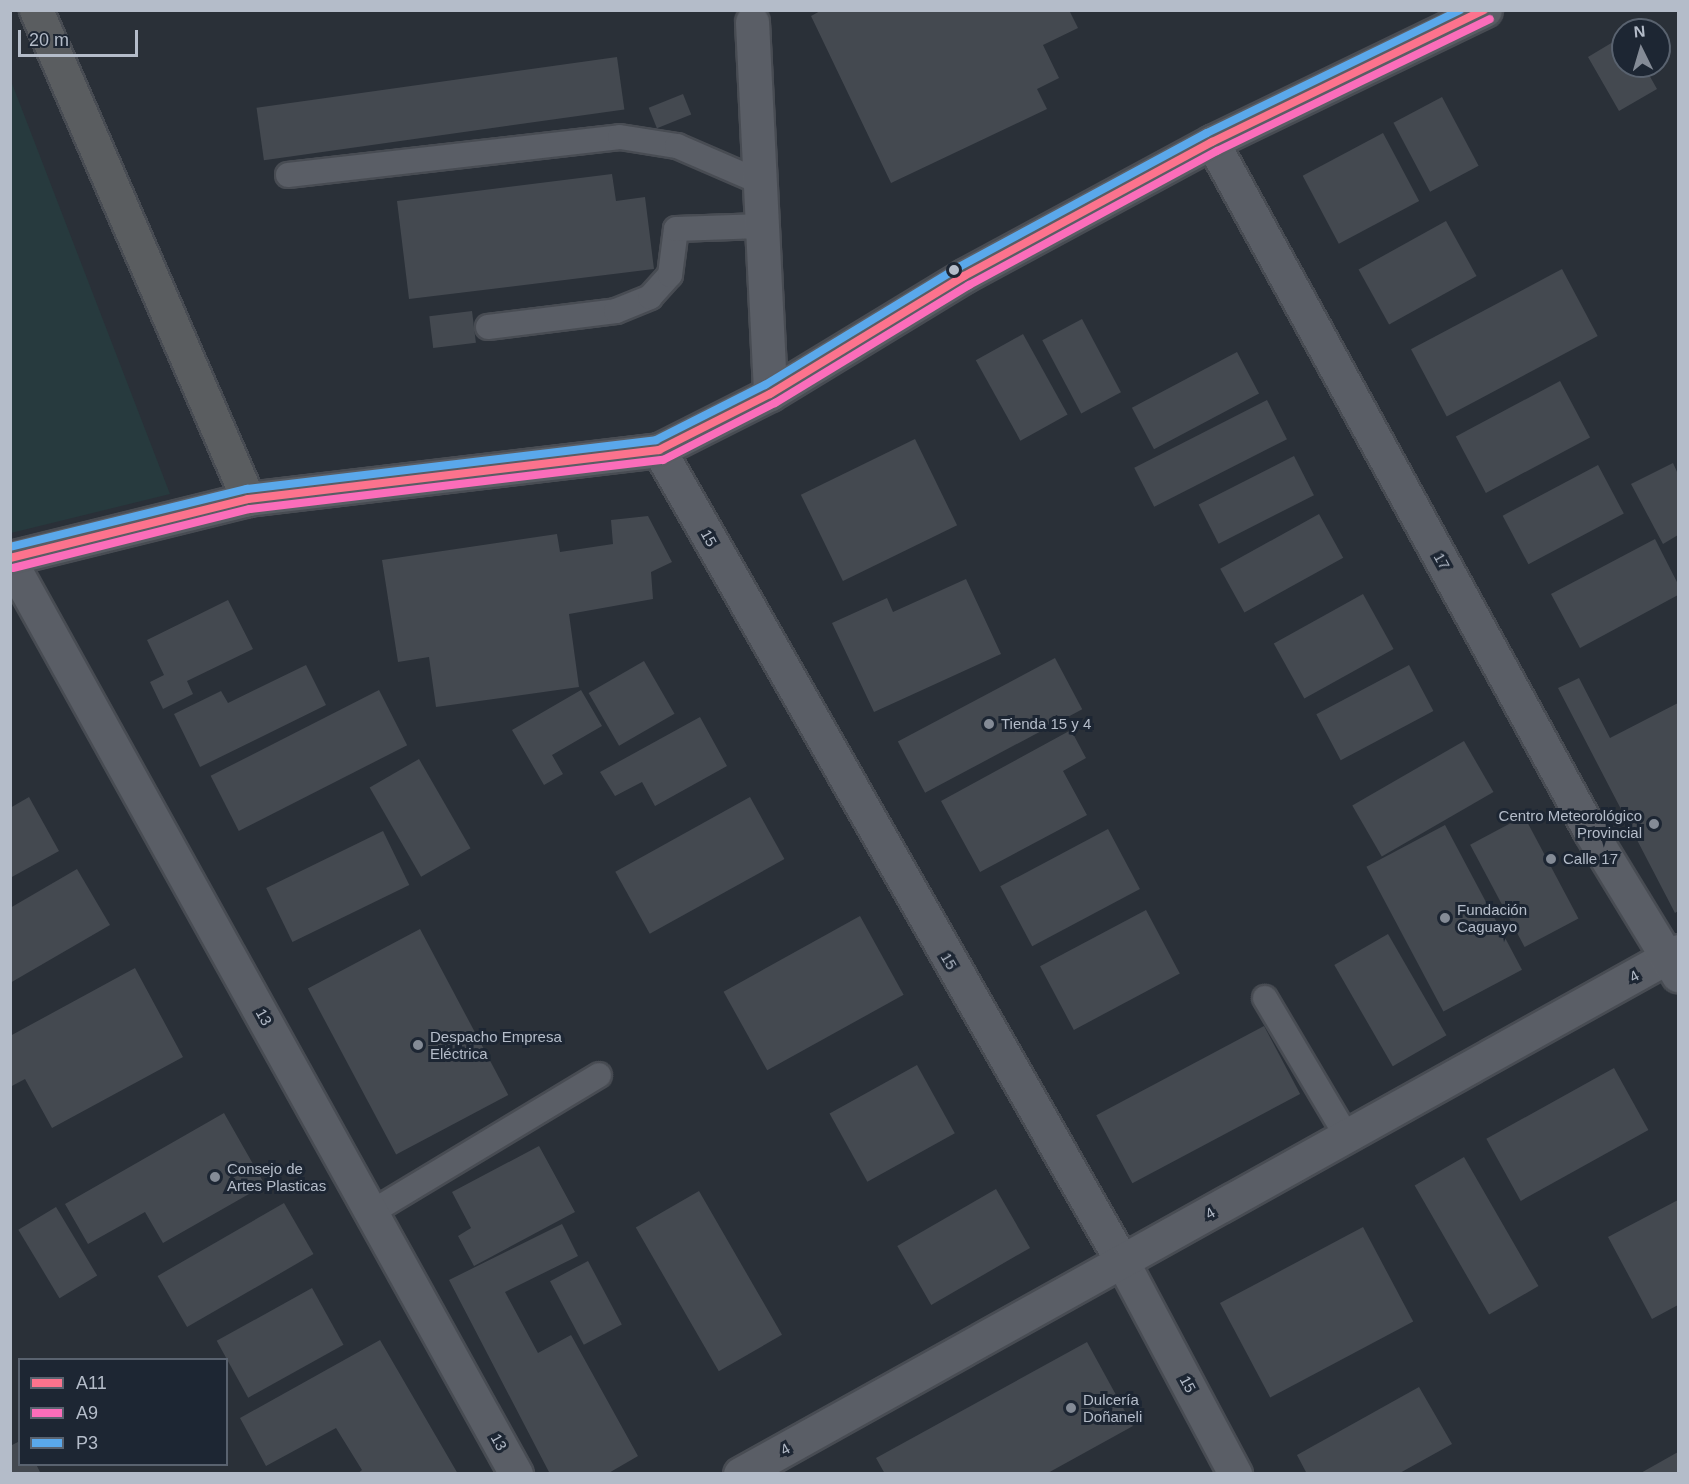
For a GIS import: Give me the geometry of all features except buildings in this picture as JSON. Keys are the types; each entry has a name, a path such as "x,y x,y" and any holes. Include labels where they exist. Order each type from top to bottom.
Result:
{"highway":[{"path":"36,10 248,499"}],"main road":[{"path":"10,560 248,499 659,450 770,394 964,276 1212,142 1485,10"}],"street":[{"path":"751,14 770,394"},
{"name":"17","path":"1212,142 1590,831 1675,961"},
{"name":"15","path":"659,450 1123,1263 1235,1473"},
{"name":"13","path":"10,560 516,1473"},
{"name":"4","path":"740,1473 1123,1263 1346,1135 1675,961"}],"lane":[{"path":"288,175 620,137 677,146 760,182"},
{"path":"488,327 616,311 650,297 670,275 676,229 762,226"},
{"path":"1265,998 1346,1135"},
{"path":"372,1212 598,1075"}],"green space":[{"path":"11,81 170,494 10,533"}],"transit line":[{"name":"P3","path":"10,547 247,489 656,440 765,385 959,267 1207,133 1460,10"},
{"name":"A11","path":"10,558 248,499 659,450 770,394 964,276 1212,142 1484,10"},
{"name":"A9","path":"13,568 250,509 663,460 775,403 969,285 1217,151 1490,19"}],"place":[{"name":"Tienda 15 y 4","path":"989,724"},
{"name":"Centro Meteorológico Provincial","path":"1654,824"},
{"name":"Calle 17","path":"1551,859"},
{"name":"Fundación Caguayo","path":"1445,918"},
{"name":"Despacho Empresa Eléctrica","path":"418,1045"},
{"name":"Consejo de Artes Plasticas","path":"215,1177"},
{"name":"Dulcería Doñaneli","path":"1071,1408"}]}
